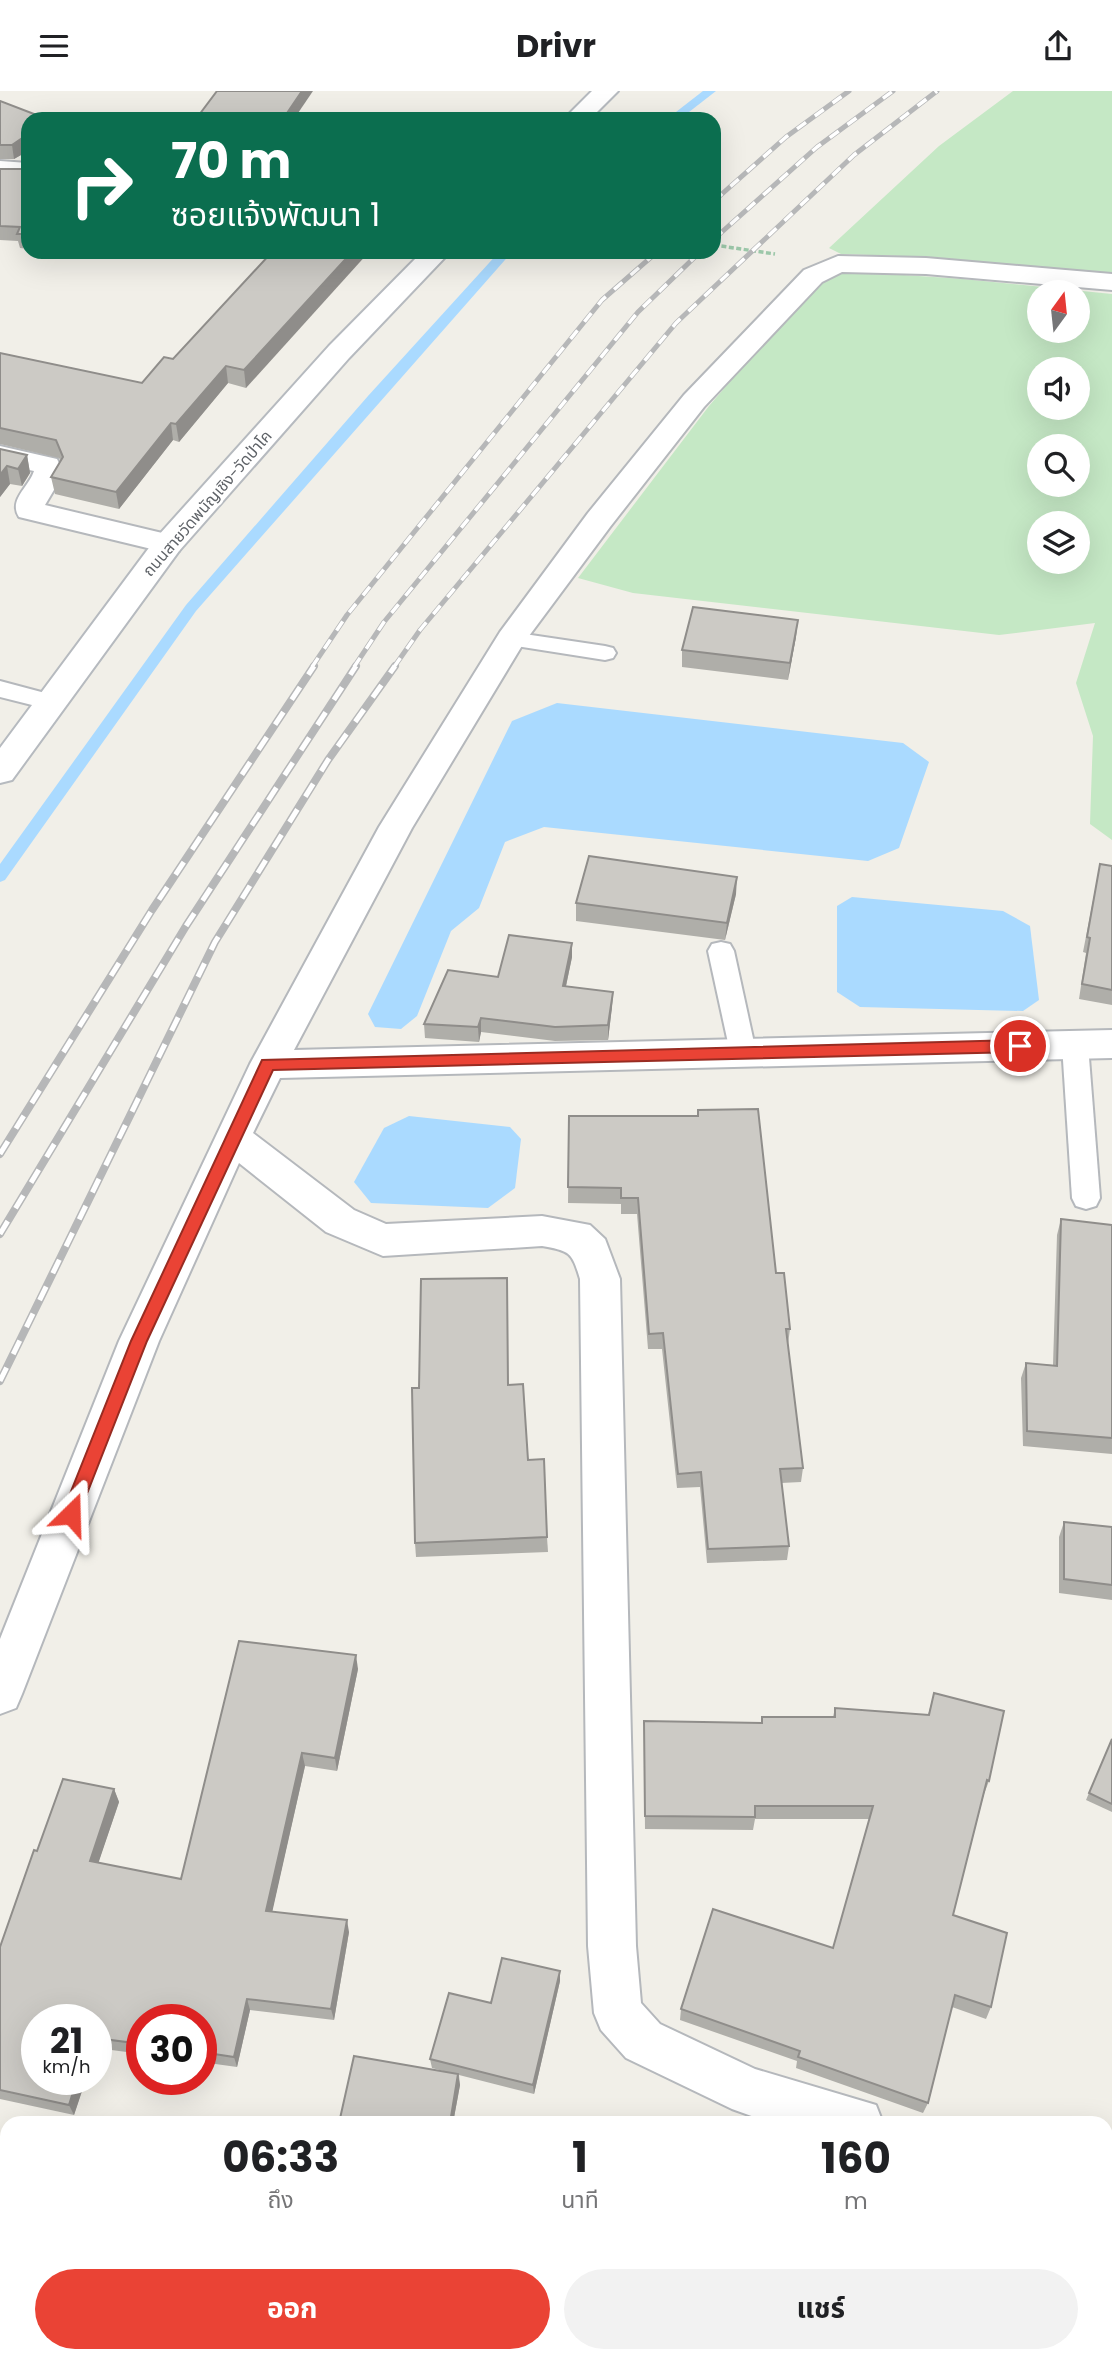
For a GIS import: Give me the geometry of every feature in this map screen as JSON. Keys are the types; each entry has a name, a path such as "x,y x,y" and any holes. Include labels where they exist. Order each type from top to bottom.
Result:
{"street":[{"path":"584,112 606,91"},
{"path":"0,169 21,170"},
{"name":"ถนนสายวัดพนัญเชิง-วัดป่าโค","path":"0,772 168,544 339,352 430,259"},
{"path":"0,1694 139,1341 268,1064 396,827 511,639 694,401 813,276 838,264 926,266 1112,282"},
{"path":"0,454 47,465 49,473 30,503 30,511 168,544"},
{"path":"268,1064 1112,1044"},
{"path":"232,1137 340,1221 383,1240 542,1231 576,1236 591,1250 600,1279 612,1946 618,2013 643,2041 750,2092 834,2116"}],"lane":[{"path":"511,639 605,653"},
{"path":"0,689 52,702"},
{"path":"721,951 743,1052"},
{"path":"1075,1045 1086,1198"}],"green space":[{"path":"1013,91 1112,91 1112,275 932,257 841,254 829,248 939,146"},
{"path":"845,271 1027,285 1027,343 1090,343 1090,292 1112,294 1112,840 1090,824 1093,736 1076,683 1095,623 999,635 633,593 578,578 709,406 817,280"}],"water":[{"path":"557,703 903,743 929,762 899,848 868,861 544,827 505,842 479,908 451,931 417,1016 401,1029 375,1027 368,1014 512,721"},
{"path":"852,897 1003,911 1030,926 1039,1000 1023,1011 860,1007 837,992 837,906"},
{"path":"409,1116 510,1127 521,1139 515,1188 488,1208 371,1203 354,1182 384,1128"}],"building":[{"path":"217,91 302,91 288,112 201,112"},
{"path":"0,101 29,112 21,112 21,139 12,145 0,145"},
{"path":"0,169 21,169 21,234 17,234 20,227 0,226"},
{"path":"266,259 346,259 244,370 226,366 176,424 171,423 116,492 51,477 63,457 56,440 0,428 0,353 142,383 164,357 173,359"},
{"path":"0,449 27,455 18,469 7,466 0,475"},
{"path":"693,607 798,620 790,663 682,650"},
{"path":"589,856 737,877 727,923 576,903"},
{"path":"1100,864 1112,866 1112,990 1082,984"},
{"path":"509,935 572,943 563,986 613,992 608,1025 555,1027 481,1018 478,1027 424,1024 448,970 498,977"},
{"path":"758,1109 776,1273 784,1273 790,1329 786,1329 803,1468 780,1469 789,1546 708,1549 701,1472 678,1474 663,1333 649,1334 638,1198 621,1198 621,1188 568,1187 569,1116 698,1116 698,1110"},
{"path":"1061,1219 1112,1225 1112,1438 1027,1431 1026,1363 1057,1366"},
{"path":"507,1278 508,1385 523,1384 528,1460 544,1459 547,1537 415,1543 412,1388 419,1388 421,1279"},
{"path":"1064,1522 1112,1527 1112,1585 1064,1579"},
{"path":"239,1641 356,1655 335,1758 302,1753 266,1911 347,1920 331,2009 247,1999 234,2057 217,2054 217,2004 126,2004 126,2042 112,2040 112,2004 21,2004 21,2095 0,2090 0,1947 34,1850 37,1851 63,1779 114,1789 90,1861 181,1879"},
{"path":"934,1693 1004,1711 989,1781 987,1780 953,1915 1007,1933 991,2007 955,1995 928,2103 798,2057 800,2051 681,2009 713,1909 833,1948 873,1806 755,1806 755,1817 645,1816 644,1721 762,1723 762,1717 835,1717 835,1708 929,1715"},
{"path":"1112,1739 1112,1804 1089,1793"},
{"path":"502,1958 560,1971 533,2085 430,2059 449,1993 491,2003"},
{"path":"354,2056 458,2074 451,2116 341,2116"},
{"path":"23,2095 72,2095 69,2105"}],"waterway":[{"path":"682,112 710,91"},
{"path":"0,876 191,608 373,399 500,259"}],"railway":[{"path":"721,195 786,137 849,91"},
{"path":"721,233 817,147 893,91"},
{"path":"394,667 420,630 676,323 854,155 937,91"},
{"path":"312,667 347,615 602,300 649,259"},
{"path":"354,667 384,622 638,312 693,259"},
{"path":"0,1154 152,910 314,666"},
{"path":"0,1234 186,926 356,666"},
{"path":"0,1381 215,942 328,760 395,666"}],"route":[{"path":"71,1514 139,1341 268,1064 1020,1046"}]}
